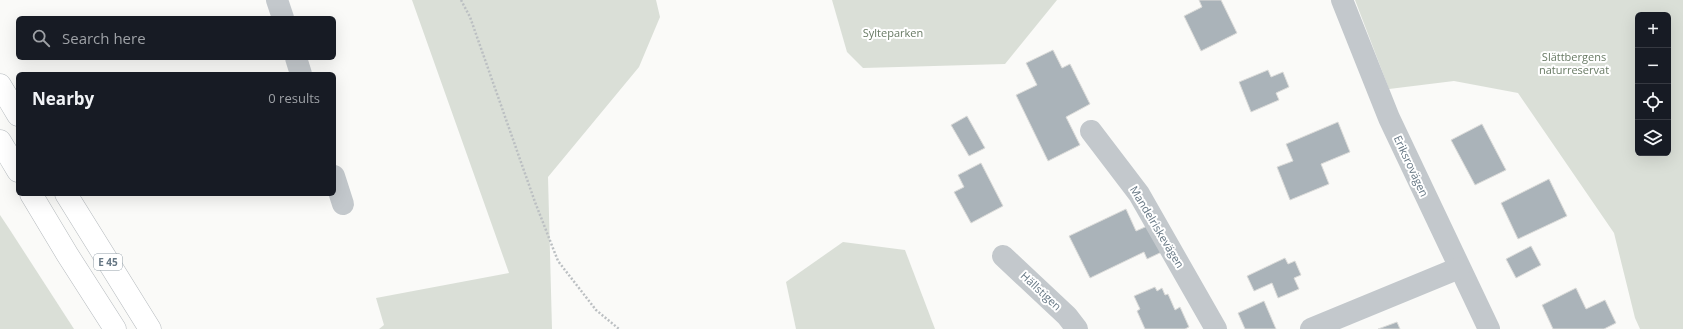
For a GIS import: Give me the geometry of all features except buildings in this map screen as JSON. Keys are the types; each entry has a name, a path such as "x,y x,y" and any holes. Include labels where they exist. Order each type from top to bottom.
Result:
{"highway":[{"path":"0,85 16,112"},
{"path":"0,141 16,168"},
{"name":"E 45","path":"33,196 67,254 116,329"},
{"name":"E 45","path":"67,196 150,329"}],"street":[{"path":"278,0 282,16"},
{"name":"Eriksrovägen","path":"1342,0 1389,118 1489,329"},
{"path":"297,60 300,72"},
{"name":"Mandelriskevägen","path":"1091,131 1139,194 1216,329"},
{"path":"336,182 343,204"},
{"name":"Hällstigen","path":"1003,256 1067,316 1076,329"},
{"path":"1311,329 1459,268"}],"path":[{"path":"461,0 470,17 535,202 558,261 596,310 619,329"}],"green space":[{"path":"412,0 656,0 660,17 639,67 548,177 552,329 379,329 384,325 376,298 509,273"},
{"name":"Sylteparken","path":"832,0 1057,0 1005,64 863,68 847,52"},
{"name":"Slättbergens naturreservat","path":"1355,0 1683,0 1683,329 1640,329 1635,318 1614,233 1518,93 1454,81 1389,89"},
{"path":"0,215 10,230 74,329 0,329"},
{"path":"843,242 905,250 935,329 796,329 786,282"}]}
